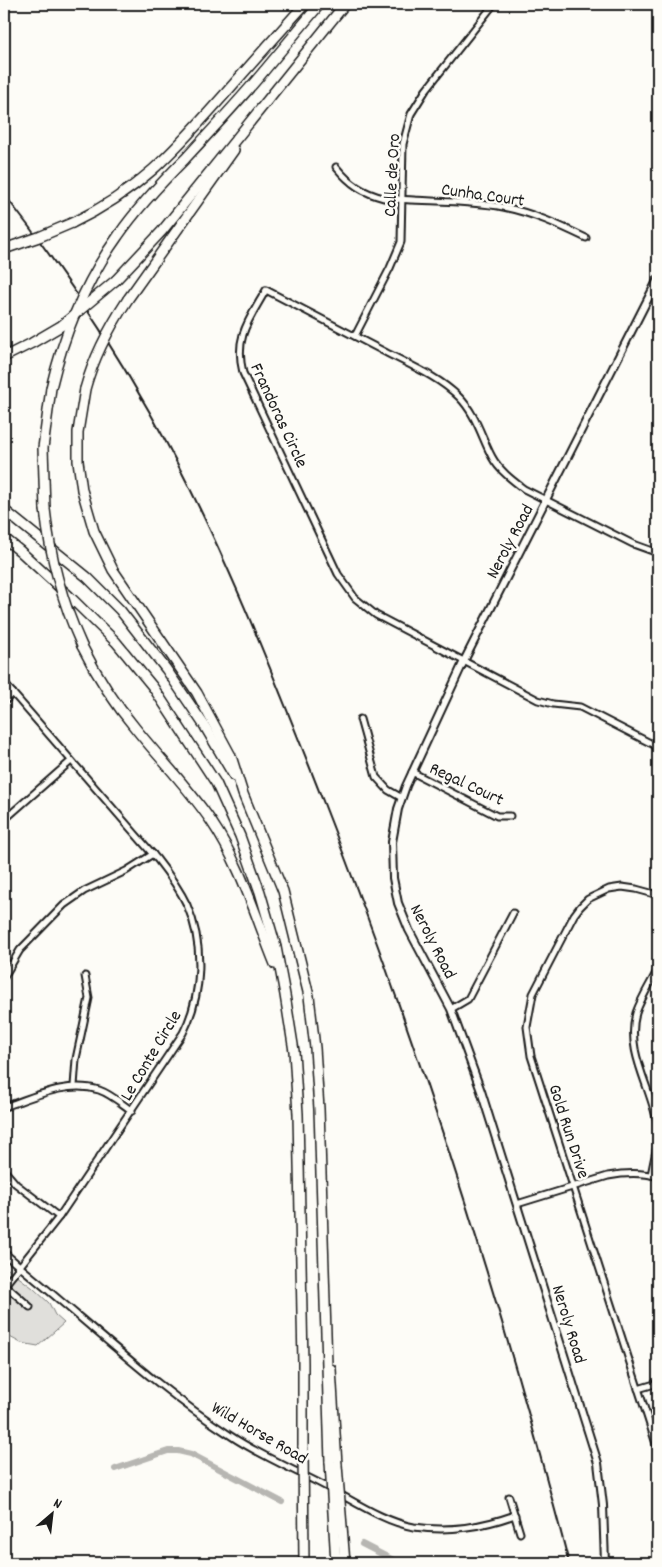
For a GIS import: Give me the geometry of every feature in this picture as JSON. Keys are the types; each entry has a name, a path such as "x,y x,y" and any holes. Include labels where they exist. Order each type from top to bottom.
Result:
{"highway":[{"path":"4,249 72,223 118,198 158,166 183,142 305,4"},
{"path":"283,984 245,884 222,838 192,795 118,706 101,681 82,646 68,613 57,579 50,544 45,509 43,448 51,388 61,352 77,308 98,267 118,236 153,192 235,105 320,4"},
{"path":"4,357 61,326 116,280 162,231 345,4"},
{"path":"274,93 128,299 102,342 92,365 85,390 80,418 78,462 85,505 94,531 113,570 184,673 209,714 231,756 243,794 283,892 309,996 319,1109 326,1327 334,1464 336,1563"},
{"path":"4,510 86,577 120,610 166,669 204,725 243,794"},
{"path":"4,538 69,596 116,642 153,687 216,783 240,836 260,892 276,947 294,1051 298,1114 303,1353 304,1563"},
{"path":"334,1464 345,1563"}],"street":[{"name":"Calle de Oro","path":"355,336 398,250 402,231 404,144 411,114 426,90 494,4"},
{"name":"Cunha Court","path":"336,167 360,191 384,198 470,203 503,208 544,219 586,238"},
{"name":"Neroly Road","path":"605,1563 603,1505 598,1463 481,1091 451,1009 406,924 396,893 392,864 392,842 398,809 412,772 464,661 658,279"},
{"name":"Frandoras Circle","path":"464,661 376,615 355,598 338,574 243,373 240,360 241,341 266,290 449,387 472,412 492,458 508,477 524,489 633,544 658,553"},
{"path":"464,661 538,700 590,711 658,747"},
{"name":"Le Conte Circle","path":"4,683 154,854 174,882 187,905 194,924 199,970 194,1007 184,1033 60,1217 5,1285 30,1307"},
{"path":"4,702 13,693"},
{"path":"360,719 376,777 388,790 402,798"},
{"path":"4,820 71,761"},
{"name":"Regal Court","path":"412,772 496,816 510,816"},
{"path":"4,978 20,950 64,906 84,891 126,871 154,854"},
{"name":"Gold Run Drive","path":"658,895 622,887 609,889 588,899 574,915 533,994 527,1027 529,1049 658,1450"},
{"path":"451,1009 468,999 513,913"},
{"path":"658,969 639,1006 633,1027 635,1052 655,1103 658,1128"},
{"path":"74,1086 76,1058 89,998 85,976"},
{"path":"4,1107 60,1088 74,1086 99,1090 132,1111"},
{"path":"651,1175 658,1141"},
{"path":"4,1170 16,1184 60,1217"},
{"path":"517,1204 623,1173 658,1177"},
{"name":"Wild Horse Road","path":"4,1253 101,1335 233,1438 382,1516 413,1526 448,1529 487,1525 515,1515"},
{"path":"638,1389 658,1383"},
{"path":"509,1496 520,1533"}],"shaded area":[{"path":"4,1266 49,1303 55,1315 64,1323 38,1346 21,1343 4,1334"}],"waterway":[{"path":"115,1469 168,1451 178,1451 191,1454 282,1502"},
{"path":"362,1544 399,1563"}],"railway":[{"path":"4,194 81,300 149,411 221,554 264,652 359,895 426,1083 488,1274 569,1563"}]}
